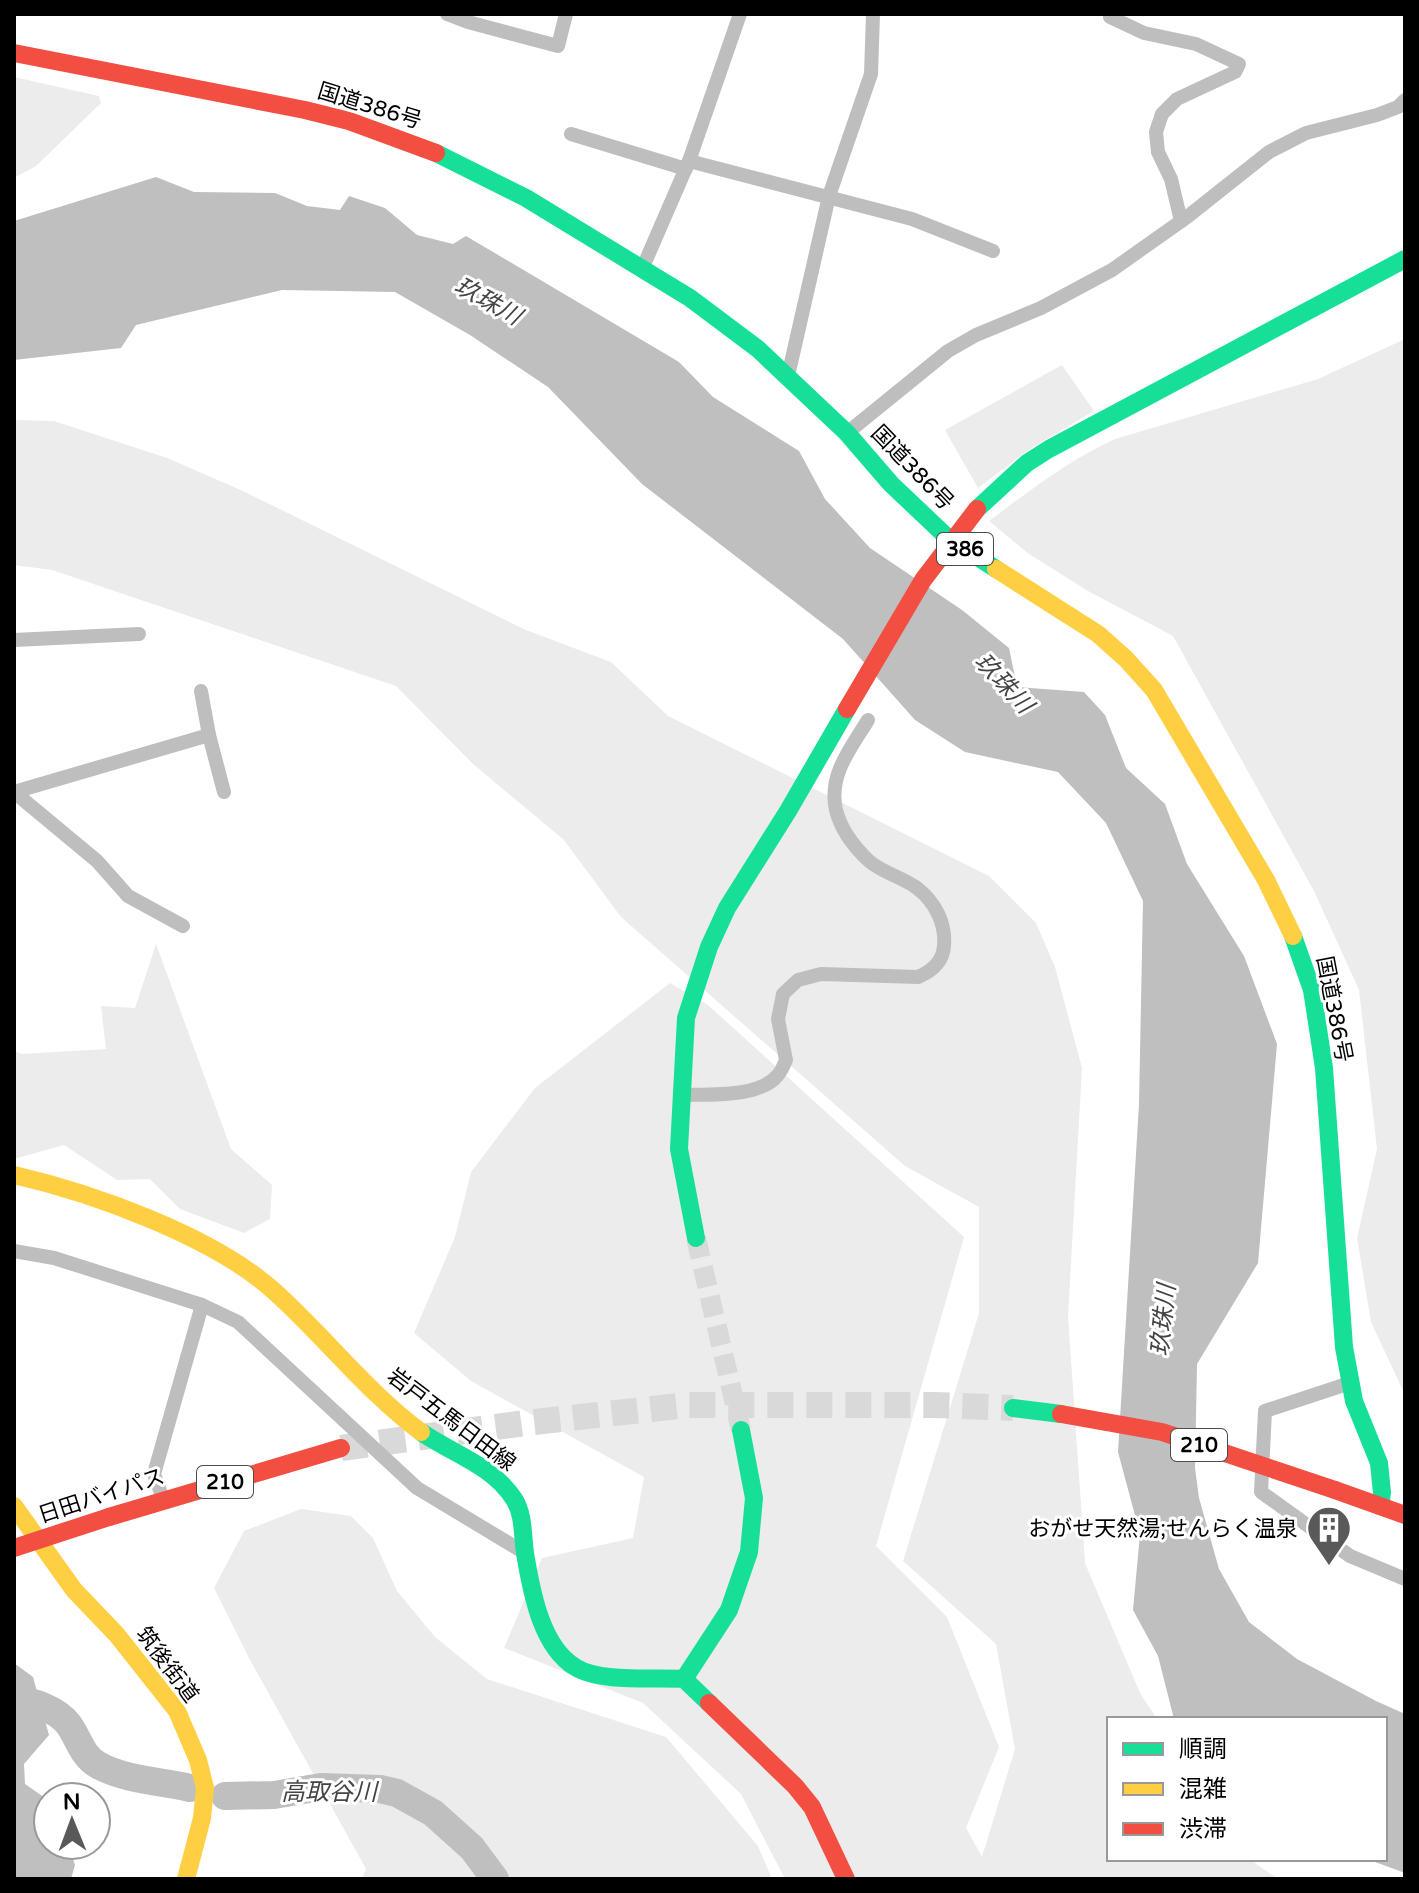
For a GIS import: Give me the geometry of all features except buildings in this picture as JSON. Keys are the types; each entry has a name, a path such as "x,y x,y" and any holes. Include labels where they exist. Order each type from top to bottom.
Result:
{"main road":[{"name":"国道386号","path":"14,53 305,110 392,135 468,167 643,267 741,336 847,433 891,484 948,538 993,569 1070,614 1126,659 1166,707 1266,880 1303,959 1319,1029 1344,1347 1350,1383 1379,1463 1380,1506"},
{"path":"696,1238 679,1149 680,1095 686,1018 709,947 727,908 948,543 1009,478 1049,449 1405,259"},
{"name":"岩戸五馬日田線","path":"14,1175 57,1184 100,1198 214,1250 268,1286 378,1396 420,1430 496,1477 517,1504 525,1553 548,1635 559,1653 577,1669 598,1674 684,1679"},
{"name":"210","path":"1013,1408 1162,1432 1405,1515"},
{"path":"741,1430 754,1498 749,1552 729,1610 684,1679 795,1786 812,1807 846,1879"},
{"name":"日田バイパス","path":"14,1548 163,1499 341,1448"},
{"name":"筑後街道","path":"18,1517 74,1590 117,1635 177,1711 198,1760 205,1788 202,1818 186,1879"}],"street":[{"path":"447,14 558,46 566,14"},
{"path":"643,267 688,165 740,14"},
{"path":"788,376 829,196 871,74 873,14"},
{"path":"1110,17 1144,33 1196,44 1239,64 1235,72 1177,99 1162,114 1156,132 1158,152 1171,179 1181,221"},
{"path":"847,433 948,351 976,335 1041,308 1112,270 1269,152 1306,133 1377,115 1398,107 1405,100"},
{"path":"571,134 912,219 993,251"},
{"path":"14,640 139,634"},
{"path":"201,691 224,792"},
{"path":"680,1095 732,1093 762,1088 777,1077 786,1060 778,1019 783,994 798,980 821,974 918,977 932,971 944,952 945,929 936,909 916,888 867,859 851,843 836,811 834,793 837,772 868,720"},
{"path":"14,792 209,735"},
{"path":"14,792 97,861 128,896 183,926"},
{"path":"14,1251 54,1258 202,1305 238,1322 417,1488 525,1553"},
{"path":"163,1499 154,1474 202,1305"},
{"path":"1350,1383 1265,1411 1261,1492 1350,1556 1405,1579"}],"shaded area":[{"path":"14,77 99,96 101,103 36,166 14,178"},
{"path":"1405,339 1405,1395 1371,1322 1357,1238 1377,1149 1359,990 1314,891 1173,636 1088,591 1029,554 989,521 1065,466 1115,439 1318,379"},
{"path":"1062,365 1094,411 1031,448 978,488 945,430"},
{"path":"14,420 54,421 167,458 243,491 526,630 611,662 668,716 989,876 1036,923 1055,967 1082,1068 1068,1316 1085,1563 1140,1693 1156,1717 1107,1717 1107,1861 1252,1861 1278,1879 785,1879 741,1794 643,1703 504,1648 542,1558 633,1538 644,1477 471,1381 414,1333 455,1237 471,1172 535,1088 670,983 708,1005 964,1237 876,1546 947,1617 999,1747 966,1828 982,1857 1015,1749 996,1644 903,1561 979,1313 979,1207 905,1166 621,917 564,840 473,764 396,686 52,570 14,565"},
{"path":"156,944 231,1149 272,1185 270,1219 244,1233 180,1209 150,1179 117,1180 64,1145 14,1159 14,1051 22,1054 106,1049 101,1006 135,1008"},
{"path":"301,1509 351,1516 373,1538 397,1591 435,1637 487,1679 666,1737 758,1846 772,1879 362,1879 366,1869 249,1658 214,1588 244,1531"}],"water":[{"name":"玖珠川","path":"156,177 194,192 275,193 307,206 340,210 349,196 385,208 417,235 453,244 466,236 679,362 713,397 799,451 825,499 870,548 962,610 1009,648 1017,687 1084,692 1105,715 1126,768 1165,804 1187,864 1244,956 1277,1044 1258,1263 1197,1364 1195,1468 1199,1498 1219,1569 1249,1622 1297,1659 1405,1714 1405,1873 1372,1861 1387,1861 1387,1717 1173,1717 1158,1656 1133,1610 1140,1534 1118,1452 1139,1104 1143,901 1106,823 1058,772 965,752 915,720 843,639 642,484 548,387 470,335 395,292 282,290 136,325 121,348 14,360 14,221"},
{"path":"14,1663 33,1677 49,1735 24,1764 25,1784 32,1789 32,1861 74,1861 75,1865 71,1879 14,1879"}],"waterway":[{"name":"高取谷川","path":"14,1700 52,1710 69,1725 88,1757 98,1765 131,1777 190,1788"},
{"name":"高取谷川","path":"225,1796 274,1795 321,1787 380,1789 397,1793 433,1813 472,1848 495,1879"}],"tunnel":[{"path":"696,1238 741,1430"},
{"path":"341,1448 688,1405 1013,1408"}],"traffic: fast":[{"path":"436,153 526,198 690,298 758,349 847,433 891,484 948,538 996,569"},
{"path":"977,509 1027,463 1049,449 1405,259"},
{"path":"696,1238 679,1149 686,1018 709,947 727,908 847,709"},
{"path":"1293,936 1312,990 1324,1068 1344,1347 1354,1401 1379,1463 1380,1506"},
{"path":"1013,1408 1061,1414"},
{"path":"684,1679 729,1610 749,1552 754,1498 741,1430"},
{"path":"421,1432 495,1477 514,1499 522,1520 526,1559 540,1619 554,1647 564,1658 575,1667 598,1675 684,1679 709,1703"}],"traffic: slow":[{"path":"996,569 1098,634 1154,690 1266,880 1293,936"},
{"path":"14,1175 115,1205 220,1253 275,1292 382,1400 421,1432"},
{"path":"14,1506 74,1590 117,1635 177,1711 198,1760 205,1788 202,1818 186,1879"}],"traffic: jam":[{"path":"14,53 305,110 349,121 436,153"},
{"path":"847,709 923,580 977,509"},
{"path":"1061,1414 1162,1432 1335,1490"},
{"path":"109,1517 341,1448"},
{"path":"1335,1490 1405,1515"},
{"path":"14,1548 109,1517"},
{"path":"709,1703 795,1786 812,1807 846,1879"}],"place":[{"name":"おがせ天然湯;せんらく温泉","path":"1329,1567"}]}
